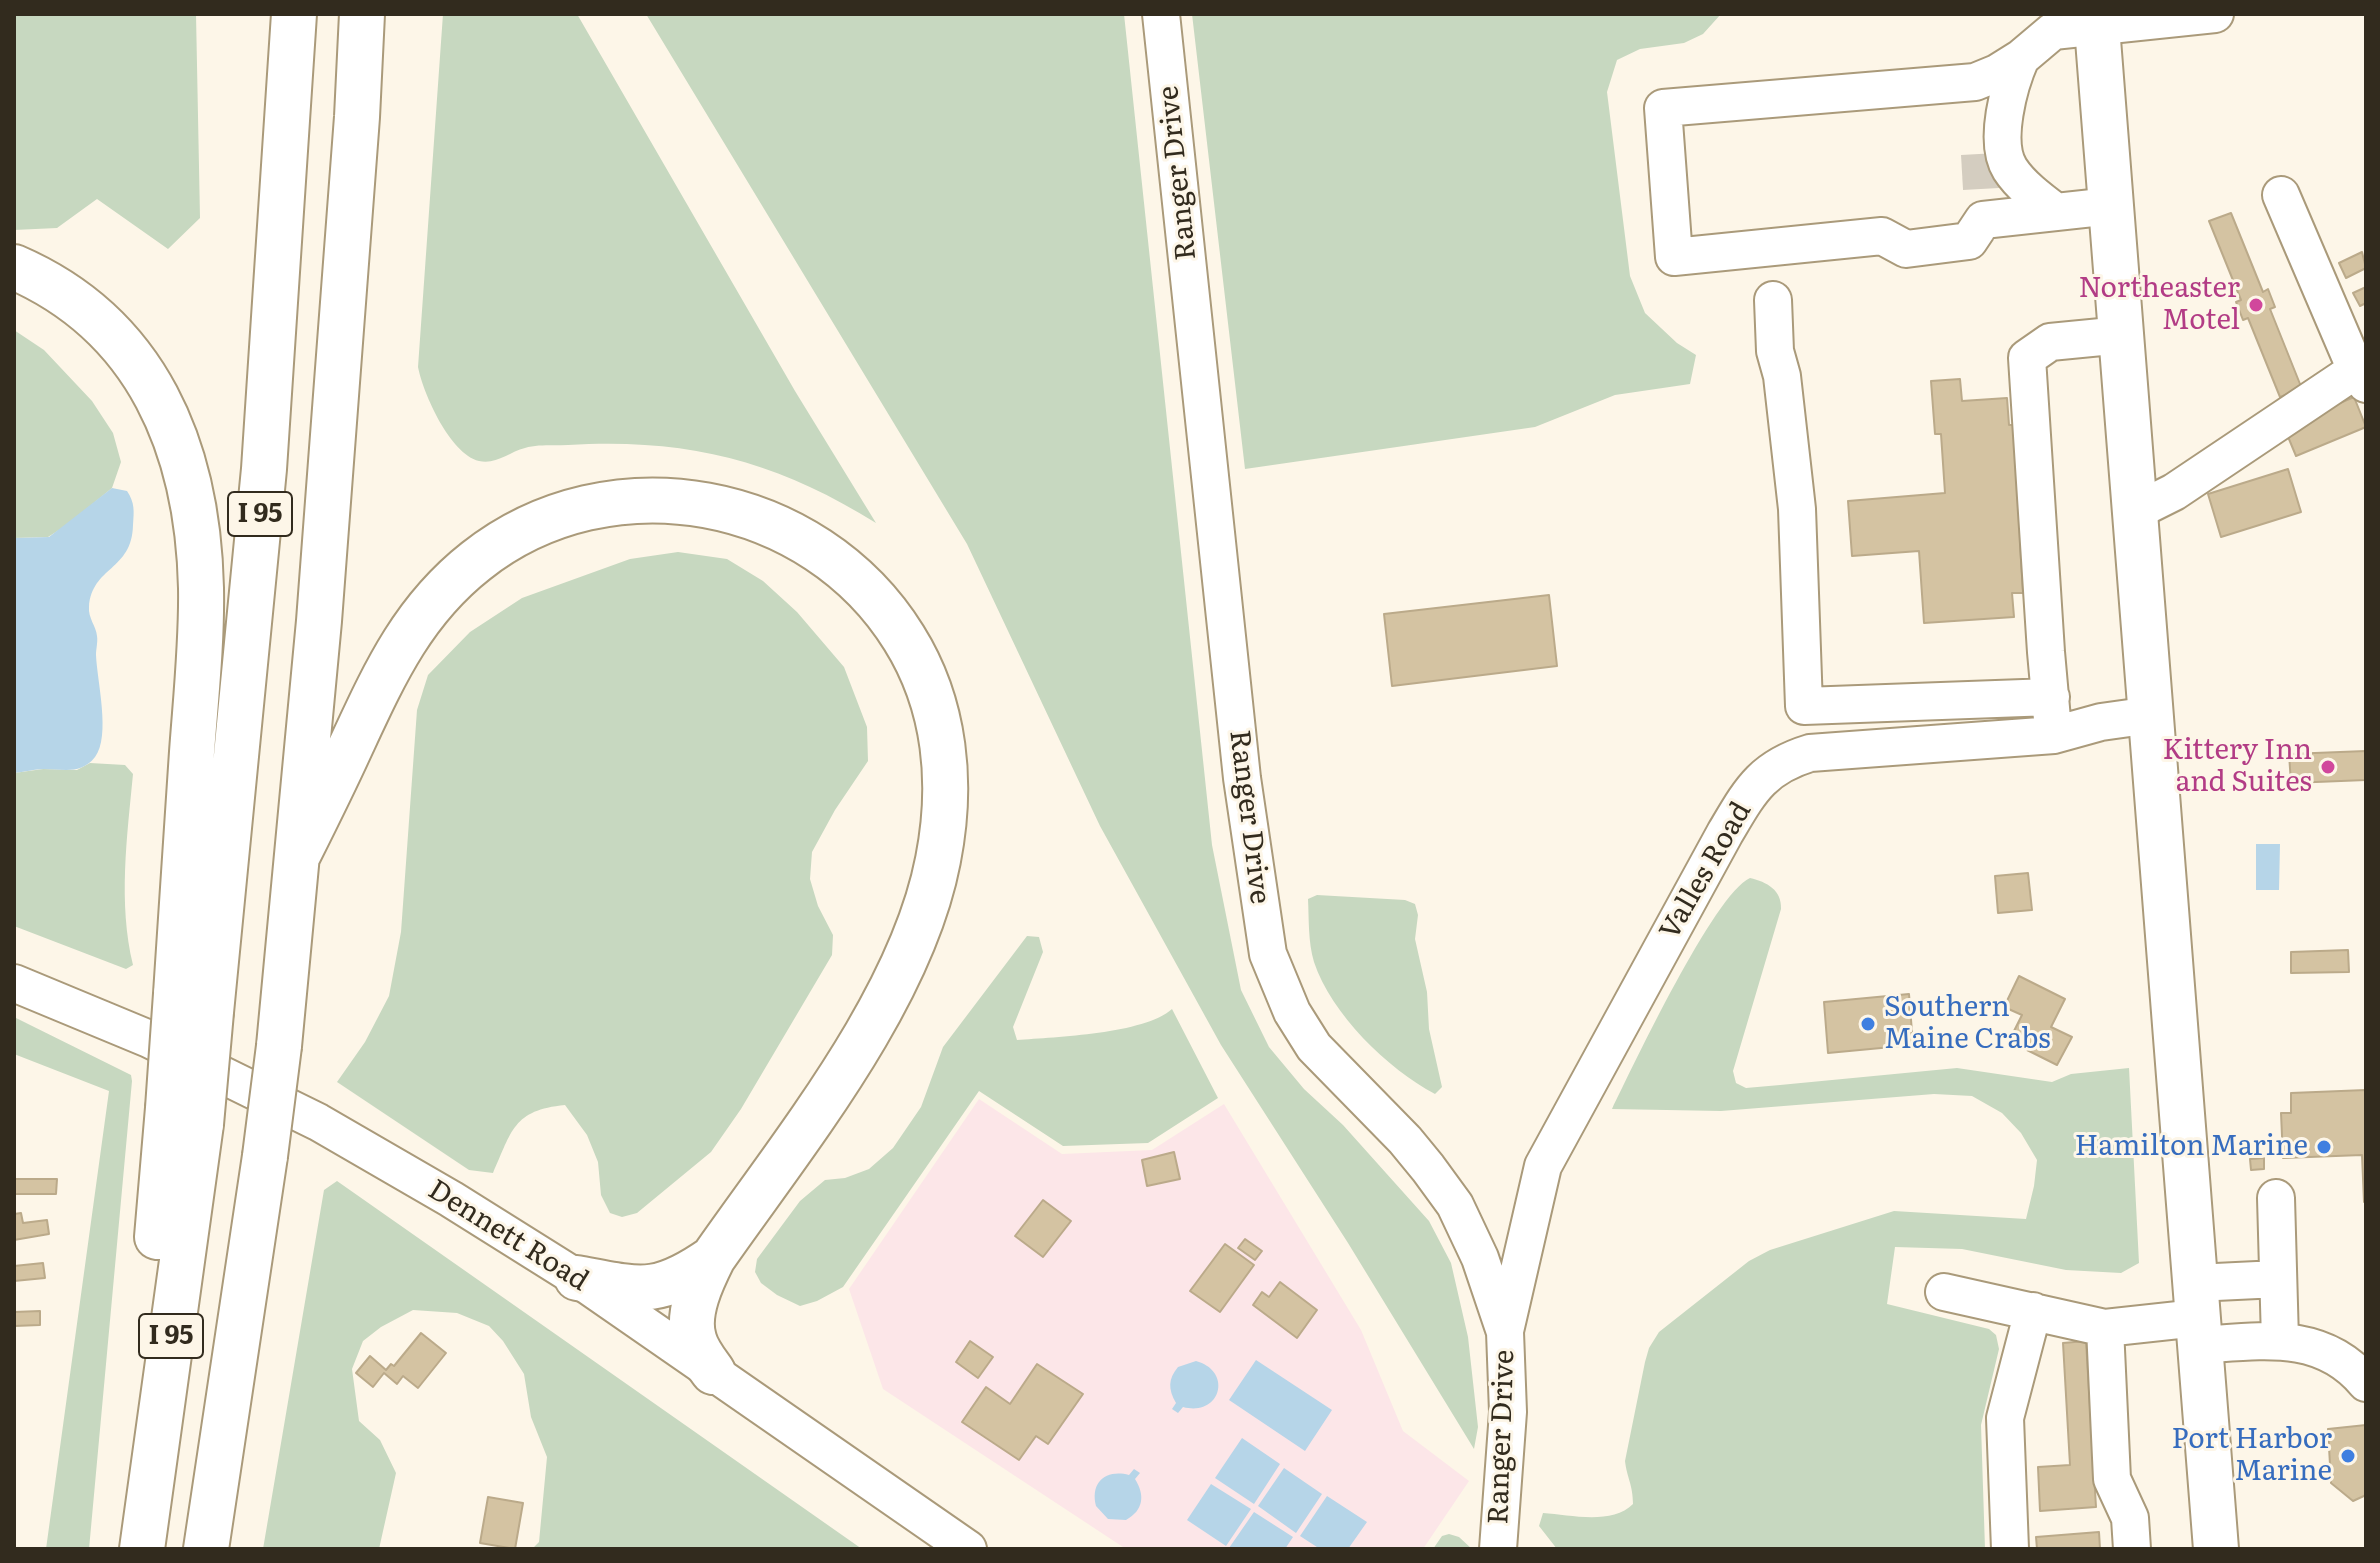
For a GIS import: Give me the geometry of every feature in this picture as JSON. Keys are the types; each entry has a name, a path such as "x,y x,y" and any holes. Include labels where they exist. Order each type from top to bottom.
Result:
{"main road":[{"name":"I 95","path":"144,1537 194,1003 264,469 294,14"},
{"name":"I 95","path":"206,1549 265,1156 299,853 329,495 362,14"},
{"path":"2097,20 2216,1549"},
{"path":"14,267 85,309 141,367 177,441 188,483 200,574 201,611 194,1003"},
{"path":"299,853 390,662 412,626 441,592 477,560 511,537 543,521 578,509 621,501 663,499 711,504 784,528 822,551 854,578 881,607 904,638 923,675 944,749 947,786 938,864 907,960 853,1057 713,1258 702,1280 692,1325 693,1338 713,1372"},
{"path":"577,1278 618,1287 668,1285 713,1258"}],"street":[{"name":"Ranger Drive","path":"1161,14 1242,778 1268,954 1292,1012 1314,1047 1405,1140 1455,1205 1480,1258 1505,1332 1508,1412 1498,1549"},
{"path":"2111,206 2056,212 1982,205 1969,241 1906,249 1882,236 1674,257 1663,108 1975,82 2015,62 2053,31 2097,20 2215,14"},
{"path":"1979,154 1980,128 1986,106 2015,62"},
{"path":"2015,62 2006,99 2005,157 2010,169 2022,182 2056,212"},
{"path":"2136,511 2174,492 2361,377 2281,195"},
{"path":"1773,300 1775,351 1782,376 1797,509 1804,706 2051,697"},
{"path":"2054,735 2027,358 2050,342 2122,335"},
{"name":"Valles Road","path":"1505,1332 1543,1166 1725,833 1746,798 1767,772 1790,759 1810,753 2054,735 2101,722 2151,715"},
{"name":"Dennett Road","path":"14,983 149,1039 318,1122 451,1199 577,1278 968,1549"},
{"path":"2276,1198 2280,1340"},
{"path":"1944,1292 2105,1328 2197,1315 2278,1279"},
{"path":"2010,1549 2005,1418 2033,1311"},
{"path":"2197,1315 2335,1354 2366,1383"},
{"path":"2105,1328 2112,1479 2130,1518 2132,1549"}],"shaded area":[{"path":"979,1099 1062,1154 1152,1150 1224,1104 1361,1330 1403,1431 1469,1481 1423,1549 1126,1549 883,1389 849,1289"}],"green space":[{"path":"14,14 196,14 200,218 168,249 97,199 57,228 14,230"},
{"path":"443,14 577,14 795,391 876,523 802,483 728,458 691,450 652,445 541,446 525,448 485,462 468,456 458,447 432,406 418,367"},
{"path":"646,14 1124,14 1212,845 1241,990 1269,1047 1304,1089 1343,1125 1429,1221 1451,1263 1468,1337 1478,1427 1474,1449 1348,1243 1221,1045 1100,826 967,544"},
{"path":"1192,14 1721,14 1703,34 1684,43 1640,49 1617,60 1607,92 1630,276 1645,313 1677,343 1696,355 1690,384 1615,395 1535,427 1245,469"},
{"path":"14,330 44,350 92,401 113,433 121,462 112,488 48,537 14,538"},
{"path":"678,552 727,559 763,581 797,612 844,667 867,727 868,761 835,810 812,852 810,879 818,906 833,935 832,955 741,1109 711,1152 637,1213 622,1217 610,1213 601,1195 598,1162 587,1135 565,1105 534,1112 524,1118 510,1134 493,1173 469,1170 337,1082 365,1042 389,996 401,932 417,710 428,675 470,632 522,598 630,559"},
{"path":"90,763 125,765 133,774 125,894 133,965 126,969 14,926 14,773 43,769 77,770"},
{"path":"1750,878 1776,892 1781,909 1733,1071 1736,1083 1746,1088 1957,1068 2052,1082 2071,1074 2129,1068 2139,1263 2121,1273 2066,1270 1962,1249 1895,1247 1887,1304 1989,1329 1996,1335 1999,1349 1981,1425 1985,1549 1557,1549 1539,1526 1543,1513 1603,1517 1614,1515 1633,1504 1625,1461 1649,1348 1659,1332 1749,1261 1770,1250 1894,1211 2026,1219 2037,1160 2021,1133 2002,1113 1972,1096 1934,1094 1721,1111 1612,1109 1696,947 1716,915"},
{"path":"1317,895 1405,900 1415,904 1418,915 1415,939 1442,1087 1435,1094 1381,1055 1333,1001 1322,982 1311,947 1308,899"},
{"path":"1027,936 1039,937 1043,952 1013,1027 1017,1040 1121,1029 1159,1017 1172,1009 1218,1098 1148,1143 1063,1146 979,1091 843,1287 800,1306 777,1295 761,1283 755,1272 757,1259 800,1201 825,1180 845,1178 869,1169 893,1148 921,1107 943,1047"},
{"path":"14,1017 131,1075 132,1081 89,1549 46,1549 109,1091 14,1054"},
{"path":"337,1181 862,1549 532,1549 539,1542 547,1457 531,1417 524,1374 503,1341 489,1326 457,1313 413,1310 381,1327 363,1341 352,1369 359,1421 380,1440 396,1473 379,1549 263,1549 324,1190"},
{"path":"1449,1534 1459,1537 1472,1549 1433,1549 1442,1536"}],"water":[{"path":"112,488 127,491 134,515 131,540 126,551 97,583 89,607 97,638 103,722 100,748 90,763 78,769 14,773 14,538 49,537"},
{"path":"2256,844 2280,844 2279,890 2256,890"},
{"path":"1256,1360 1332,1410 1305,1451 1229,1400"},
{"path":"1196,1361 1208,1366 1215,1374 1218,1392 1206,1405 1183,1407 1178,1413 1172,1409 1176,1403 1170,1389 1172,1376 1178,1367"},
{"path":"1242,1438 1280,1464 1254,1504 1215,1478"},
{"path":"1284,1468 1322,1494 1296,1533 1258,1506"},
{"path":"1134,1469 1140,1473 1135,1479 1141,1496 1139,1507 1126,1520 1108,1519 1096,1506 1095,1490 1098,1484 1107,1476 1129,1475"},
{"path":"1211,1484 1251,1509 1226,1546 1187,1520"},
{"path":"1327,1496 1367,1522 1348,1549 1320,1549 1300,1536"},
{"path":"1254,1512 1293,1537 1285,1549 1229,1548"}],"building":[{"name":"Northeaster Motel","path":"2231,213 2263,292 2268,289 2275,307 2270,309 2302,389 2280,397 2248,318 2243,320 2236,302 2241,300 2209,221"},
{"path":"2362,252 2366,268 2346,278 2339,263"},
{"path":"2366,287 2366,303 2360,306 2353,293"},
{"path":"1960,379 1962,401 2007,398 2009,425 2018,425 2026,542 2020,543 2023,593 2012,593 2014,617 1924,623 1919,551 1852,556 1848,501 1945,493 1941,434 1935,434 1931,381"},
{"path":"2354,397 2366,427 2296,456 2284,427"},
{"path":"2288,469 2301,512 2221,537 2208,494"},
{"path":"1549,595 1557,666 1392,686 1384,614"},
{"name":"Kittery Inn and Suites","path":"2366,751 2366,780 2291,783 2289,754"},
{"path":"2028,873 2032,910 1998,913 1995,876"},
{"path":"2348,950 2349,972 2291,973 2291,952"},
{"path":"2019,976 2065,999 2051,1027 2072,1037 2057,1065 2009,1041 2022,1015 2004,1007"},
{"name":"Southern Maine Crabs","path":"1909,994 1913,1045 1828,1053 1824,1002"},
{"path":"2366,1090 2364,1202 2362,1155 2283,1158 2281,1113 2291,1113 2291,1093"},
{"path":"1174,1152 1180,1179 1147,1186 1142,1160"},
{"path":"2264,1158 2264,1169 2251,1170 2250,1159"},
{"path":"14,1179 57,1179 56,1194 14,1194"},
{"path":"1043,1200 1071,1221 1043,1257 1015,1236"},
{"path":"21,1213 23,1223 47,1220 49,1234 14,1240 14,1214"},
{"path":"1245,1239 1262,1251 1255,1260 1238,1248"},
{"path":"1225,1244 1254,1265 1220,1312 1190,1291"},
{"path":"43,1263 45,1278 14,1281 14,1266"},
{"path":"1280,1282 1317,1310 1297,1338 1253,1305 1262,1292 1269,1297"},
{"path":"40,1311 40,1325 14,1326 14,1312"},
{"path":"421,1333 446,1353 418,1388 403,1376 397,1384 384,1373 373,1387 356,1373 370,1356 386,1370 391,1364 394,1366"},
{"path":"970,1341 993,1357 978,1378 956,1362"},
{"path":"2086,1341 2096,1507 2040,1511 2038,1467 2070,1465 2063,1343"},
{"path":"1037,1364 1083,1394 1048,1444 1036,1436 1019,1460 962,1422 986,1387 1010,1404"},
{"name":"Port Harbor Marine","path":"2366,1425 2366,1495 2353,1501 2331,1483 2328,1429"},
{"path":"488,1497 523,1503 515,1549 480,1543"},
{"path":"2099,1532 2100,1549 2037,1549 2036,1537"}],"tunnel":[{"path":"1979,154 1981,189"}],"place":[{"name":"Northeaster Motel","path":"2256,305"},
{"name":"Kittery Inn and Suites","path":"2328,767"},
{"name":"Southern Maine Crabs","path":"1868,1024"},
{"name":"Hamilton Marine","path":"2324,1147"},
{"name":"Port Harbor Marine","path":"2348,1456"}]}
